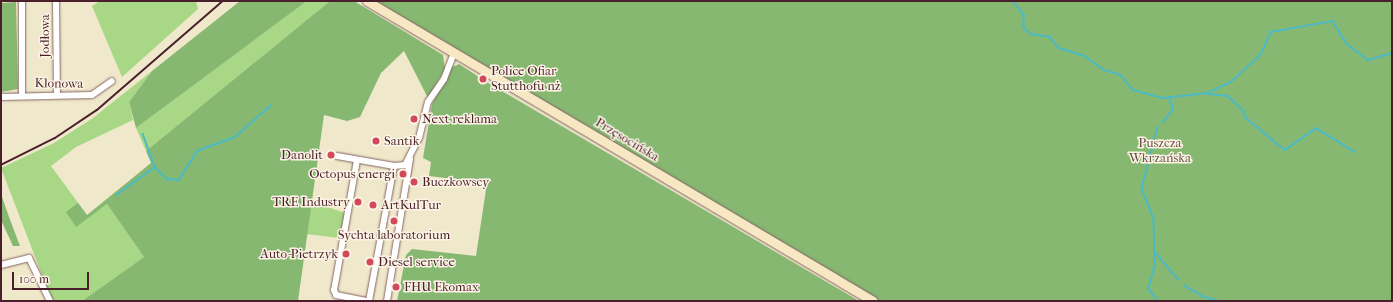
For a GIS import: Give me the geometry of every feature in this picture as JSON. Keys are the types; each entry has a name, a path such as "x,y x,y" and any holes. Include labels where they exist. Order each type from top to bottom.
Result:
{"street":[{"path":"22,1 22,94"},
{"name":"Jodłowa","path":"56,1 57,94"},
{"name":"Przęsocińska","path":"367,1 873,301"},
{"path":"387,301 410,159 428,102 444,79 454,52"},
{"name":"Klonowa","path":"1,97 22,94 92,95 112,81"},
{"path":"336,156 394,166 405,165 410,159"},
{"path":"358,160 334,290 336,295 368,301 394,166"},
{"path":"1,265 29,258 50,301"}],"green space":[{"path":"100,1 196,1 198,9 122,77 92,6"},
{"path":"240,1 307,1 136,128 129,102 152,71"},
{"path":"307,1 330,1 146,151 136,128"},
{"path":"330,1 354,1 443,55 445,69 428,98 404,51 381,73 360,117 347,121 324,115 298,301 82,301 144,257 107,204 76,227 66,212 78,203 87,215 151,163 146,151"},
{"name":"Puszcza Wkrzańska","path":"376,1 1392,1 1392,301 878,301"},
{"path":"16,2 18,89 1,92 1,3"},
{"path":"459,64 485,81 859,301 397,301 406,255 412,249 476,256 487,183 429,176 431,162 423,158 432,104 450,68"},
{"path":"152,71 129,102 133,120 76,147 51,166 87,215 76,226 107,204 144,257 82,301 52,301 1,168 54,143 93,118"},
{"path":"1,194 20,246 13,246 1,220"},
{"path":"310,201 345,213 340,238 306,234"}],"waterway":[{"path":"1013,1 1024,15 1024,28 1031,34 1050,37 1059,48 1085,56 1104,70 1121,75 1133,90 1163,98 1208,93 1231,82 1261,54 1271,32 1333,21 1346,43 1368,60 1392,53"},
{"path":"1209,94 1228,96 1243,110 1246,118 1285,150 1316,128 1355,152"},
{"path":"1162,123 1173,110 1169,98"},
{"path":"116,195 155,167 167,179 179,180 197,151 235,137 270,106"},
{"path":"1158,127 1142,189 1154,219 1155,266 1149,289 1158,301"},
{"path":"143,134 155,167"},
{"path":"1156,253 1179,280"},
{"path":"1184,285 1202,296 1219,301"}],"railway":[{"path":"1,165 55,138 97,110 223,1"}],"place":[{"name":"Police Ofiar Stutthofu nż","path":"483,79"},
{"name":"Next reklama","path":"414,119"},
{"name":"Santik","path":"376,141"},
{"name":"Danolit","path":"331,155"},
{"name":"Octopus energi","path":"403,174"},
{"name":"Buczkowscy","path":"414,182"},
{"name":"TRE Industry","path":"358,202"},
{"name":"ArtKulTur","path":"373,205"},
{"name":"Sychta laboratorium","path":"394,221"},
{"name":"Auto-Pietrzyk","path":"346,254"},
{"name":"Diesel service","path":"370,262"},
{"name":"FHU Ekomax","path":"396,287"}]}
